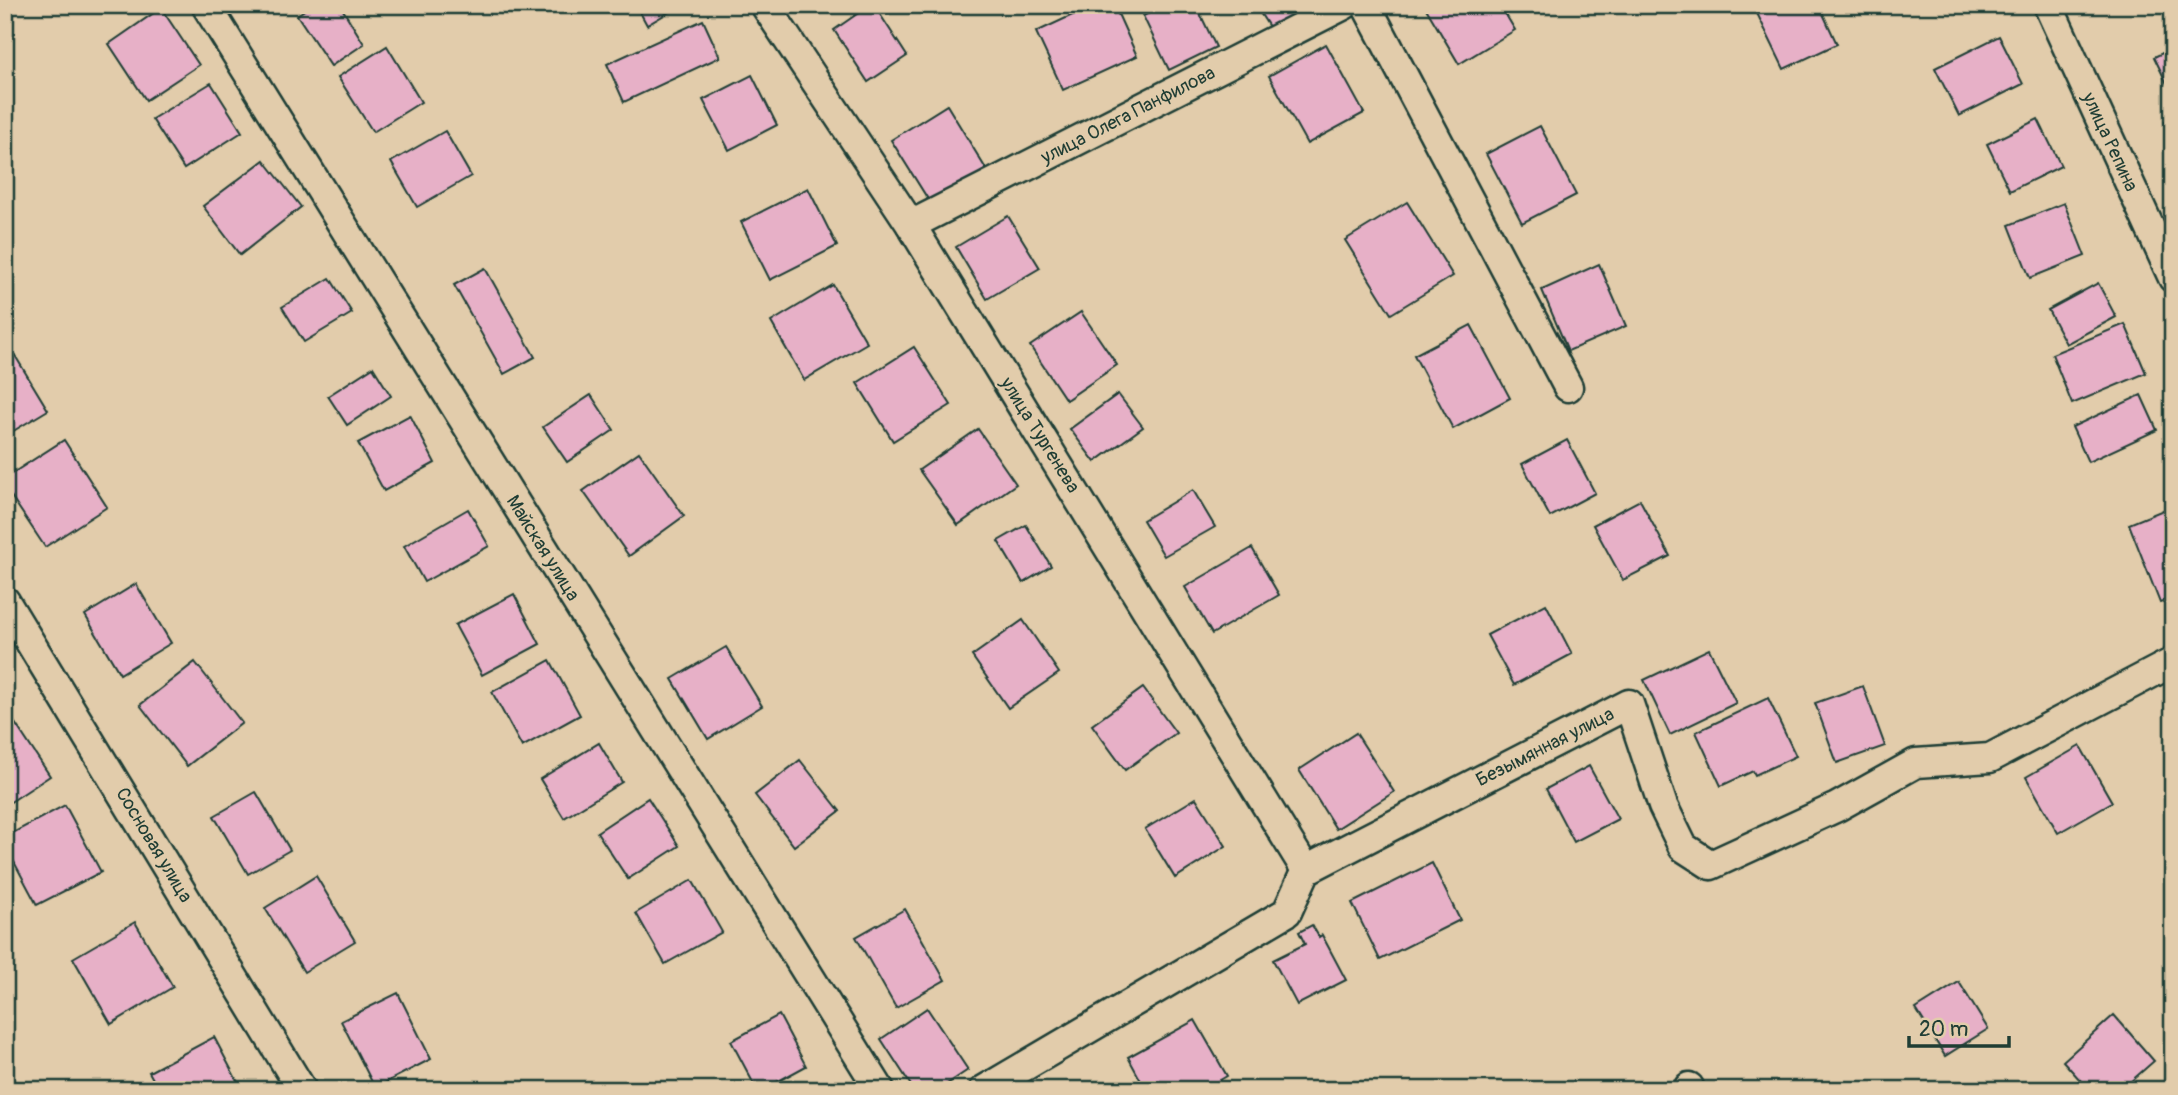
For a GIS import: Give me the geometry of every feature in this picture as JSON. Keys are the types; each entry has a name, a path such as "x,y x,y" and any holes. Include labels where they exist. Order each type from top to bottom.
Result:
{"street":[{"name":"Майская улица","path":"206,5 880,1090"},
{"name":"улица Тургенева","path":"765,5 911,225 1306,870"},
{"name":"улица Олега Панфилова","path":"911,225 1344,5"},
{"path":"1366,5 1568,387"},
{"name":"улица Репина","path":"2048,5 2173,278"},
{"name":"Сосновая улица","path":"5,601 302,1090"},
{"name":"Безымянная улица","path":"1306,870 1629,704 1663,806 1683,846 1711,865 1837,807 1916,763 1990,758 2173,662"},
{"path":"984,1090 1287,912 1306,870"}],"building":[{"path":"312,5 340,5 364,44 331,66 297,15"},
{"path":"636,5 681,5 647,25"},
{"path":"870,5 874,5 907,56 868,82 834,30"},
{"path":"1094,5 1114,5 1137,56 1063,90 1036,32"},
{"path":"1166,5 1196,5 1216,47 1169,70 1143,16"},
{"path":"1255,5 1315,5 1273,33"},
{"path":"1424,5 1500,5 1515,30 1459,64"},
{"path":"1753,5 1819,5 1837,44 1784,69"},
{"path":"161,8 199,65 146,100 109,44"},
{"path":"703,20 720,57 624,102 607,64"},
{"path":"1999,36 2023,84 1959,116 1935,68"},
{"path":"1326,44 1364,113 1307,144 1269,76"},
{"path":"387,46 421,102 373,132 338,77"},
{"path":"2173,48 2173,96 2154,57"},
{"path":"752,75 777,125 729,150 703,100"},
{"path":"211,83 242,132 184,169 152,119"},
{"path":"947,105 986,169 931,204 891,140"},
{"path":"2173,117 2173,137 2165,122"},
{"path":"2038,119 2061,166 2010,191 1987,144"},
{"path":"1540,126 1576,195 1522,223 1486,154"},
{"path":"445,131 471,176 417,207 391,162"},
{"path":"264,160 301,207 240,255 203,206"},
{"path":"808,188 837,246 770,280 741,222"},
{"path":"1407,202 1453,276 1391,314 1345,240"},
{"path":"2064,203 2085,256 2030,278 2009,225"},
{"path":"1008,216 1040,268 987,299 956,247"},
{"path":"1599,264 1626,326 1568,351 1542,290"},
{"path":"485,268 535,357 504,374 454,285"},
{"path":"330,278 352,313 304,342 282,307"},
{"path":"2098,283 2116,317 2066,344 2048,310"},
{"path":"833,285 867,343 804,380 771,322"},
{"path":"1081,312 1117,365 1066,400 1030,346"},
{"path":"2125,324 2146,373 2072,404 2052,354"},
{"path":"1471,325 1510,398 1453,429 1414,355"},
{"path":"8,344 48,410 5,436 5,345"},
{"path":"914,347 951,405 893,441 857,383"},
{"path":"373,367 391,396 347,425 328,396"},
{"path":"1118,394 1143,427 1095,462 1070,429"},
{"path":"591,395 614,430 567,462 543,427"},
{"path":"2141,395 2157,430 2088,462 2072,427"},
{"path":"410,415 435,463 384,491 358,443"},
{"path":"978,429 1016,484 958,525 919,470"},
{"path":"64,440 107,507 45,547 5,487 5,478"},
{"path":"1567,440 1595,493 1550,517 1522,464"},
{"path":"639,452 684,516 629,556 583,491"},
{"path":"1193,490 1215,527 1164,556 1143,520"},
{"path":"1640,500 1670,556 1623,580 1593,525"},
{"path":"2173,506 2173,598 2160,603 2129,524"},
{"path":"468,509 489,546 424,582 404,546"},
{"path":"1026,525 1051,566 1023,583 998,541"},
{"path":"1252,548 1279,595 1212,634 1185,587"},
{"path":"136,584 171,643 120,674 85,615"},
{"path":"514,594 540,644 482,675 455,625"},
{"path":"1546,604 1572,654 1514,685 1487,635"},
{"path":"1023,620 1059,673 1008,708 972,656"},
{"path":"726,647 762,706 708,739 672,679"},
{"path":"1709,649 1736,703 1670,735 1644,680"},
{"path":"550,660 580,715 522,747 492,692"},
{"path":"195,662 242,723 187,766 140,705"},
{"path":"1863,686 1885,746 1837,763 1815,703"},
{"path":"1143,688 1176,733 1125,770 1092,725"},
{"path":"1768,698 1796,756 1755,775 1753,771 1721,786 1696,732"},
{"path":"5,708 50,776 9,803 5,798"},
{"path":"1356,733 1394,792 1336,829 1299,770"},
{"path":"599,743 622,782 564,818 540,779"},
{"path":"2080,746 2112,802 2058,833 2026,777"},
{"path":"800,760 840,811 794,846 755,795"},
{"path":"1589,766 1618,819 1574,842 1546,789"},
{"path":"256,792 290,850 248,874 214,816"},
{"path":"648,798 679,846 628,879 597,832"},
{"path":"1196,798 1226,846 1175,878 1145,829"},
{"path":"65,805 101,872 37,905 5,845 5,837"},
{"path":"1432,863 1460,920 1380,960 1352,903"},
{"path":"316,876 355,941 304,972 265,908"},
{"path":"692,880 722,932 665,964 636,913"},
{"path":"905,909 945,980 896,1008 856,937"},
{"path":"135,922 173,987 111,1024 73,958"},
{"path":"1312,925 1319,937 1322,935 1346,980 1297,1005 1273,960 1305,944 1299,932"},
{"path":"1959,982 1988,1029 1945,1056 1916,1009"},
{"path":"398,993 431,1059 375,1088 341,1021"},
{"path":"927,1008 968,1070 938,1090 914,1090 881,1039"},
{"path":"779,1015 806,1066 762,1090 757,1090 731,1041"},
{"path":"2114,1015 2154,1061 2121,1090 2089,1090 2063,1061"},
{"path":"1195,1020 1227,1076 1203,1090 1146,1090 1128,1057"},
{"path":"214,1037 242,1090 159,1090 149,1072"},
{"path":"823,1080 828,1090 803,1090"}]}
